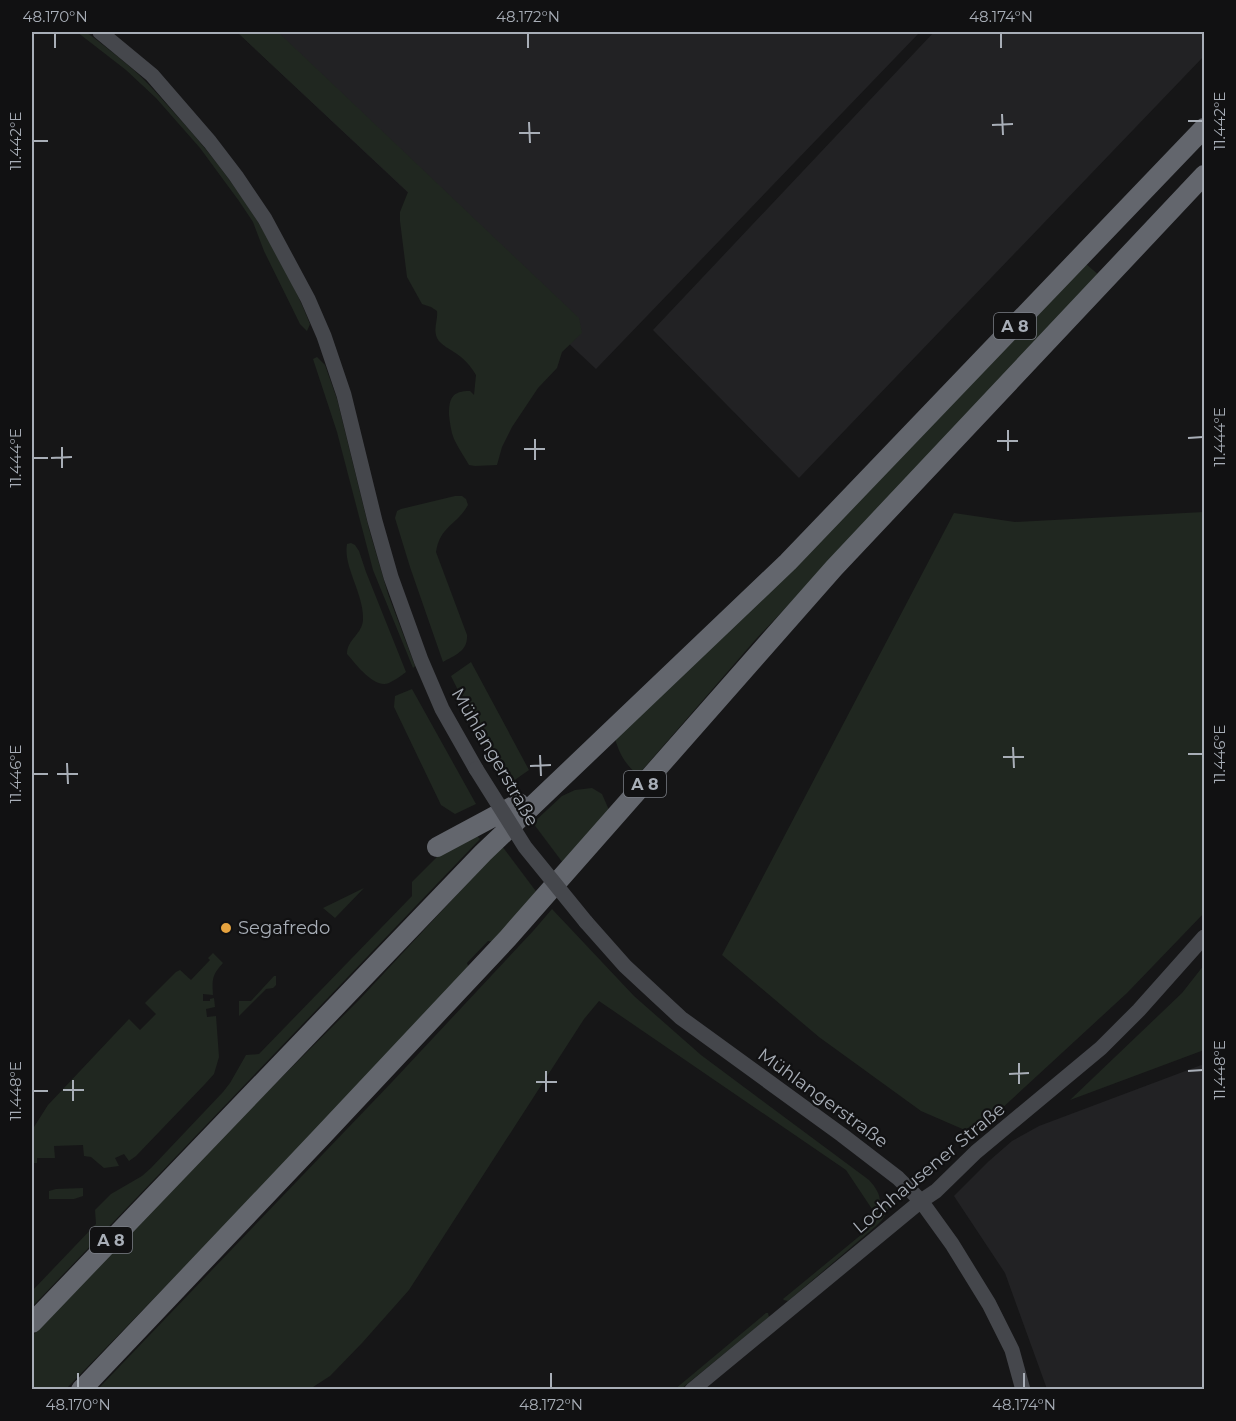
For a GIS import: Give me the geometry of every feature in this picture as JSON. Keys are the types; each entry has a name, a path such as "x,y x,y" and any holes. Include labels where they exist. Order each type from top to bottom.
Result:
{"highway":[{"name":"A 8","path":"32,1323 474,862 788,562 1204,128"},
{"name":"A 8","path":"81,1389 508,938 834,568 1204,175"},
{"path":"437,847 553,785"}],"main road":[{"name":"Mühlangerstraße","path":"100,32 152,75 210,142 265,219 303,289 324,336 344,395 391,577 421,660 442,709 525,847 625,966 681,1017 879,1163 921,1201 952,1244 989,1304 1012,1350 1023,1389"},
{"name":"Lochhausener Straße","path":"692,1389 936,1191 976,1152 1101,1047 1139,1010 1204,937"}],"shaded area":[{"path":"77,32 86,32 136,72 217,163 253,214 284,268 310,324 307,331 300,324 264,251 253,222 200,148 156,98 126,70"},
{"path":"237,32 918,32 919,33 596,369"},
{"path":"237,32 278,32 579,318 582,333 562,352 557,368 538,388 512,427 502,447 497,465 469,465 453,436 449,415 451,400 459,392 470,391 474,395 476,375 458,354 437,339 435,329 437,311 422,304 407,277 400,212 408,192"},
{"path":"934,32 1204,32 1204,56 799,478 653,330"},
{"path":"1086,264 1100,276 756,639 638,775 624,759 615,739"},
{"path":"317,357 325,365 337,399 369,529 388,594 415,666 413,668 373,570 337,432 313,359"},
{"path":"462,496 468,505 441,536 436,552 467,640 460,652 443,662 395,518 397,511 401,509"},
{"path":"1204,512 1204,913 1127,993 974,1134 921,1111 819,1037 722,955 954,513 1015,522"},
{"path":"351,543 359,551 406,672 389,683 383,684 371,679 347,654 350,644 363,623 360,599 348,561 347,544"},
{"path":"471,662 529,770 509,784 480,735 451,676"},
{"path":"412,689 476,804 455,814 441,805 394,707 395,696"},
{"path":"592,788 602,794 609,810 563,863 533,823 562,796 575,790"},
{"path":"476,835 480,839 32,1307 32,1291 96,1224 95,1210 111,1194 142,1176 151,1168 223,1092 246,1055 259,1054 412,896 412,882 441,853"},
{"path":"502,846 538,894 494,942 488,941 467,963 469,968 66,1389 32,1389 32,1336 219,1140 359,1000"},
{"path":"364,888 335,918 323,908"},
{"path":"552,909 634,996 701,1055 869,1180 880,1201 876,1215 846,1170 599,1001 584,1019 409,1290 330,1376 310,1389 98,1389 392,1082"},
{"path":"213,953 223,963 213,978 213,995 203,994 203,1001 210,1001 214,998 215,1007 206,1009 207,1017 216,1016 219,1057 214,1074 136,1156 129,1161 124,1154 115,1158 119,1166 104,1168 91,1157 84,1156 83,1145 54,1146 55,1158 37,1158 37,1163 32,1163 32,1134 48,1105 129,1019 140,1030 156,1014 145,1003 176,972 180,970 191,980 210,960 208,958"},
{"path":"1204,965 1204,1050 1070,1100 1182,993"},
{"path":"276,976 276,985 266,989 239,1016 239,1001 251,1001"},
{"path":"1204,1064 1204,1389 1047,1389 1005,1273 954,1196 1012,1141 1039,1126"},
{"path":"83,1188 83,1196 74,1199 49,1199 49,1191"},
{"path":"886,1204 889,1208 875,1227 788,1301 783,1299 873,1225"},
{"path":"766,1313 769,1317 681,1389 674,1390"}],"place":[{"name":"Segafredo","path":"226,928"}]}
